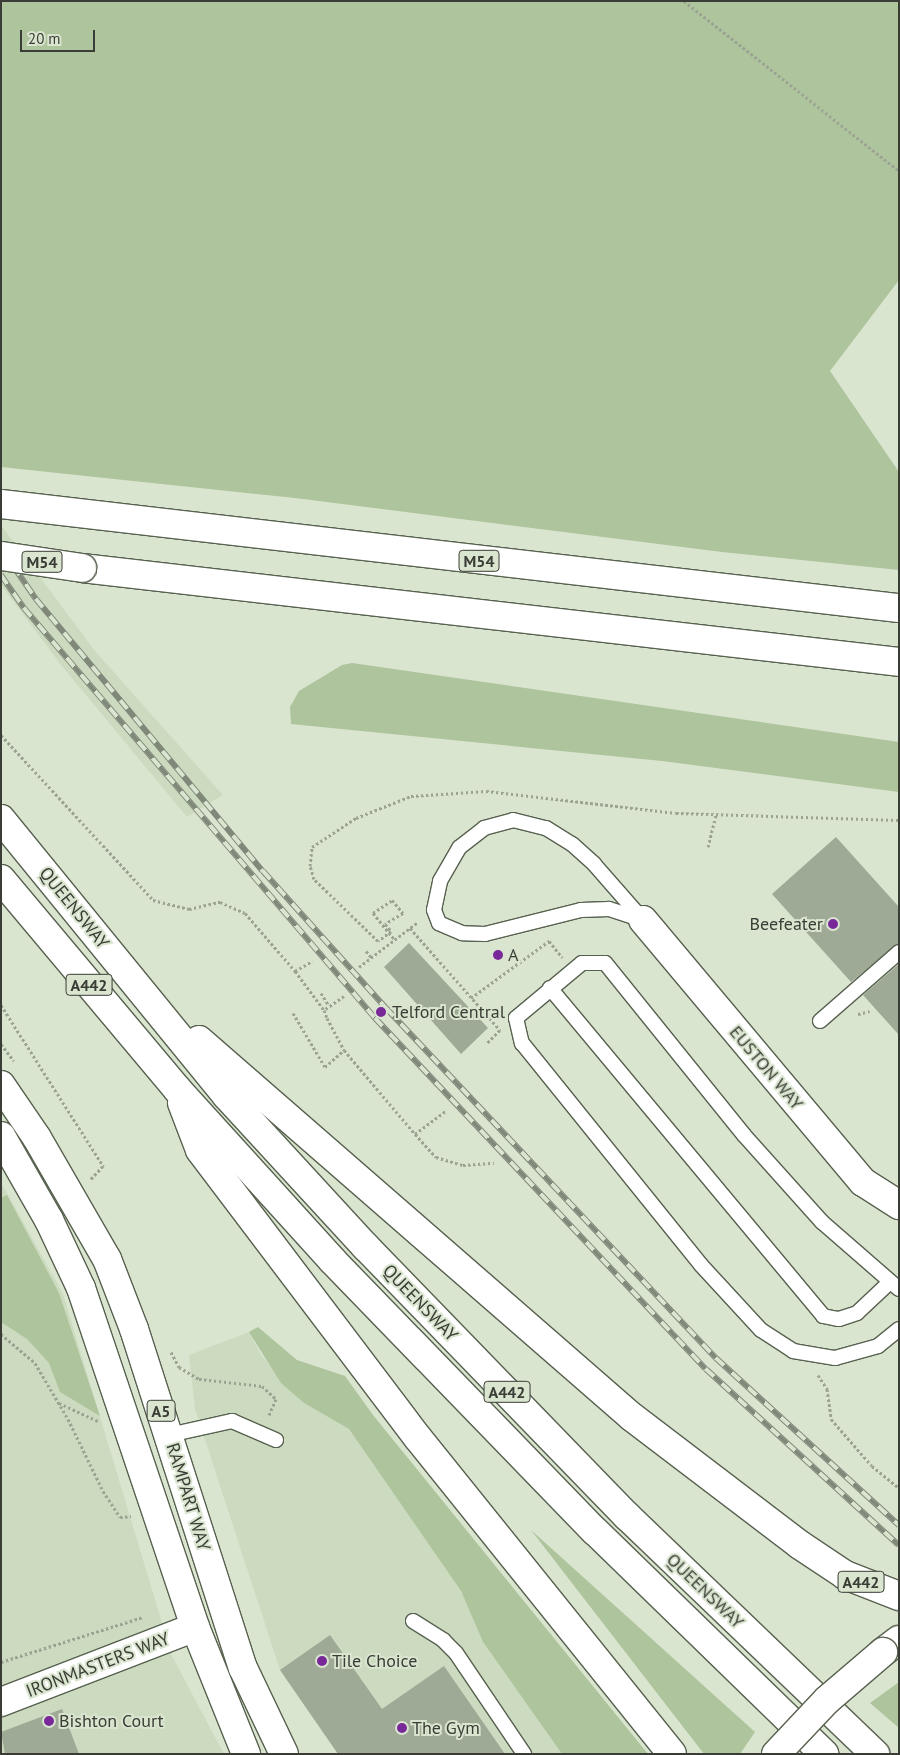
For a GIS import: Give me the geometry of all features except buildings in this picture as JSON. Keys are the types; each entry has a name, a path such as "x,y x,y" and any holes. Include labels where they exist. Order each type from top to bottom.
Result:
{"main road":[{"name":"M54","path":"1,504 60,513 899,608"},
{"name":"M54","path":"1,556 82,568 899,662"},
{"name":"QUEENSWAY","path":"1,819 228,1096 366,1247 627,1516 875,1754"},
{"name":"QUEENSWAY","path":"1,879 178,1090 332,1260 588,1524 824,1754"},
{"name":"EUSTON WAY","path":"642,920 863,1182 899,1205"},
{"name":"A442","path":"159,1011 196,1037 632,1417 800,1545 845,1575 899,1596"},
{"name":"RAMPART WAY","path":"1,1085 38,1138 107,1259 134,1329 169,1435 233,1642 284,1754"},
{"name":"A442","path":"178,1090 200,1150 418,1438 672,1754"},
{"name":"RAMPART WAY","path":"1,1136 49,1220 81,1288 195,1627 246,1754"},
{"name":"IRONMASTERS WAY","path":"1,1702 195,1627"},
{"path":"776,1754 828,1700 891,1646"}],"lane":[{"path":"513,820 546,828 572,844 594,864 642,920 609,909 581,910 485,934 451,930 439,923 434,910 440,881 460,848 484,828 513,820"},
{"path":"820,1021 899,952"},
{"path":"550,988 823,1316 838,1319 857,1313 894,1285 822,1222 744,1135 605,963 582,962 550,988 516,1018 522,1043 701,1265 761,1330 793,1351 835,1358 878,1346 899,1329"},
{"path":"169,1435 232,1421 276,1440"},
{"path":"413,1621 444,1640 456,1653 524,1754"}],"path":[{"path":"684,1 899,172"},
{"path":"1,735 153,900 189,909 220,902 245,914 295,971 324,1010 344,1050 436,1157 463,1165 494,1163"},
{"path":"394,939 373,913 392,900 402,913 385,924 391,931 378,941 314,879 310,866 312,846 356,818 410,796 459,791 486,791 716,814 899,820"},
{"path":"708,847 716,814"},
{"path":"359,967 434,910"},
{"path":"410,928 500,1030 487,1043"},
{"path":"471,998 549,941"},
{"path":"366,952 371,957"},
{"path":"295,971 312,961"},
{"path":"321,993 329,1006"},
{"path":"324,1010 344,996"},
{"path":"293,1013 325,1067 344,1050"},
{"path":"415,1134 447,1110"},
{"path":"1,1334 35,1363 120,1516 136,1516"},
{"path":"167,1346 179,1367 199,1379 262,1386 276,1398 262,1434"},
{"path":"814,1369 827,1389 831,1419 872,1466 899,1488"},
{"path":"58,1402 104,1423"},
{"path":"1,1662 146,1616"}],"shaded area":[{"path":"1,1 899,1 899,280 830,371 899,472 899,570 722,552 295,498 1,467"},
{"path":"1,525 95,651 223,795 187,817 61,665 1,585"},
{"path":"352,663 899,742 899,792 662,761 291,724 290,707 299,691 342,665"},
{"path":"1,1182 63,1294 172,1656 224,1754 1,1754"},
{"path":"7,1195 59,1293 100,1416 60,1392 49,1363 27,1339 1,1322 1,1198"},
{"path":"258,1327 297,1360 345,1376 373,1415 648,1754 562,1754 483,1642 461,1591 349,1429 304,1403 281,1383 249,1332"},
{"path":"249,1332 261,1355 304,1403 349,1429 461,1591 483,1642 562,1754 338,1754 280,1670 195,1409 189,1355"},
{"path":"531,1530 755,1732 740,1754 704,1754"},
{"path":"899,1682 899,1728 870,1703"}],"railway":[{"path":"1,548 36,599 263,871 386,1008 716,1358 899,1525"},
{"path":"1,575 24,608 375,1018 706,1369 899,1545"}],"place":[{"name":"Beefeater","path":"833,924"},
{"name":"A","path":"498,955"},
{"name":"Telford Central","path":"381,1012"},
{"name":"Tile Choice","path":"322,1661"},
{"name":"Bishton Court","path":"49,1721"},
{"name":"The Gym","path":"402,1728"}]}
